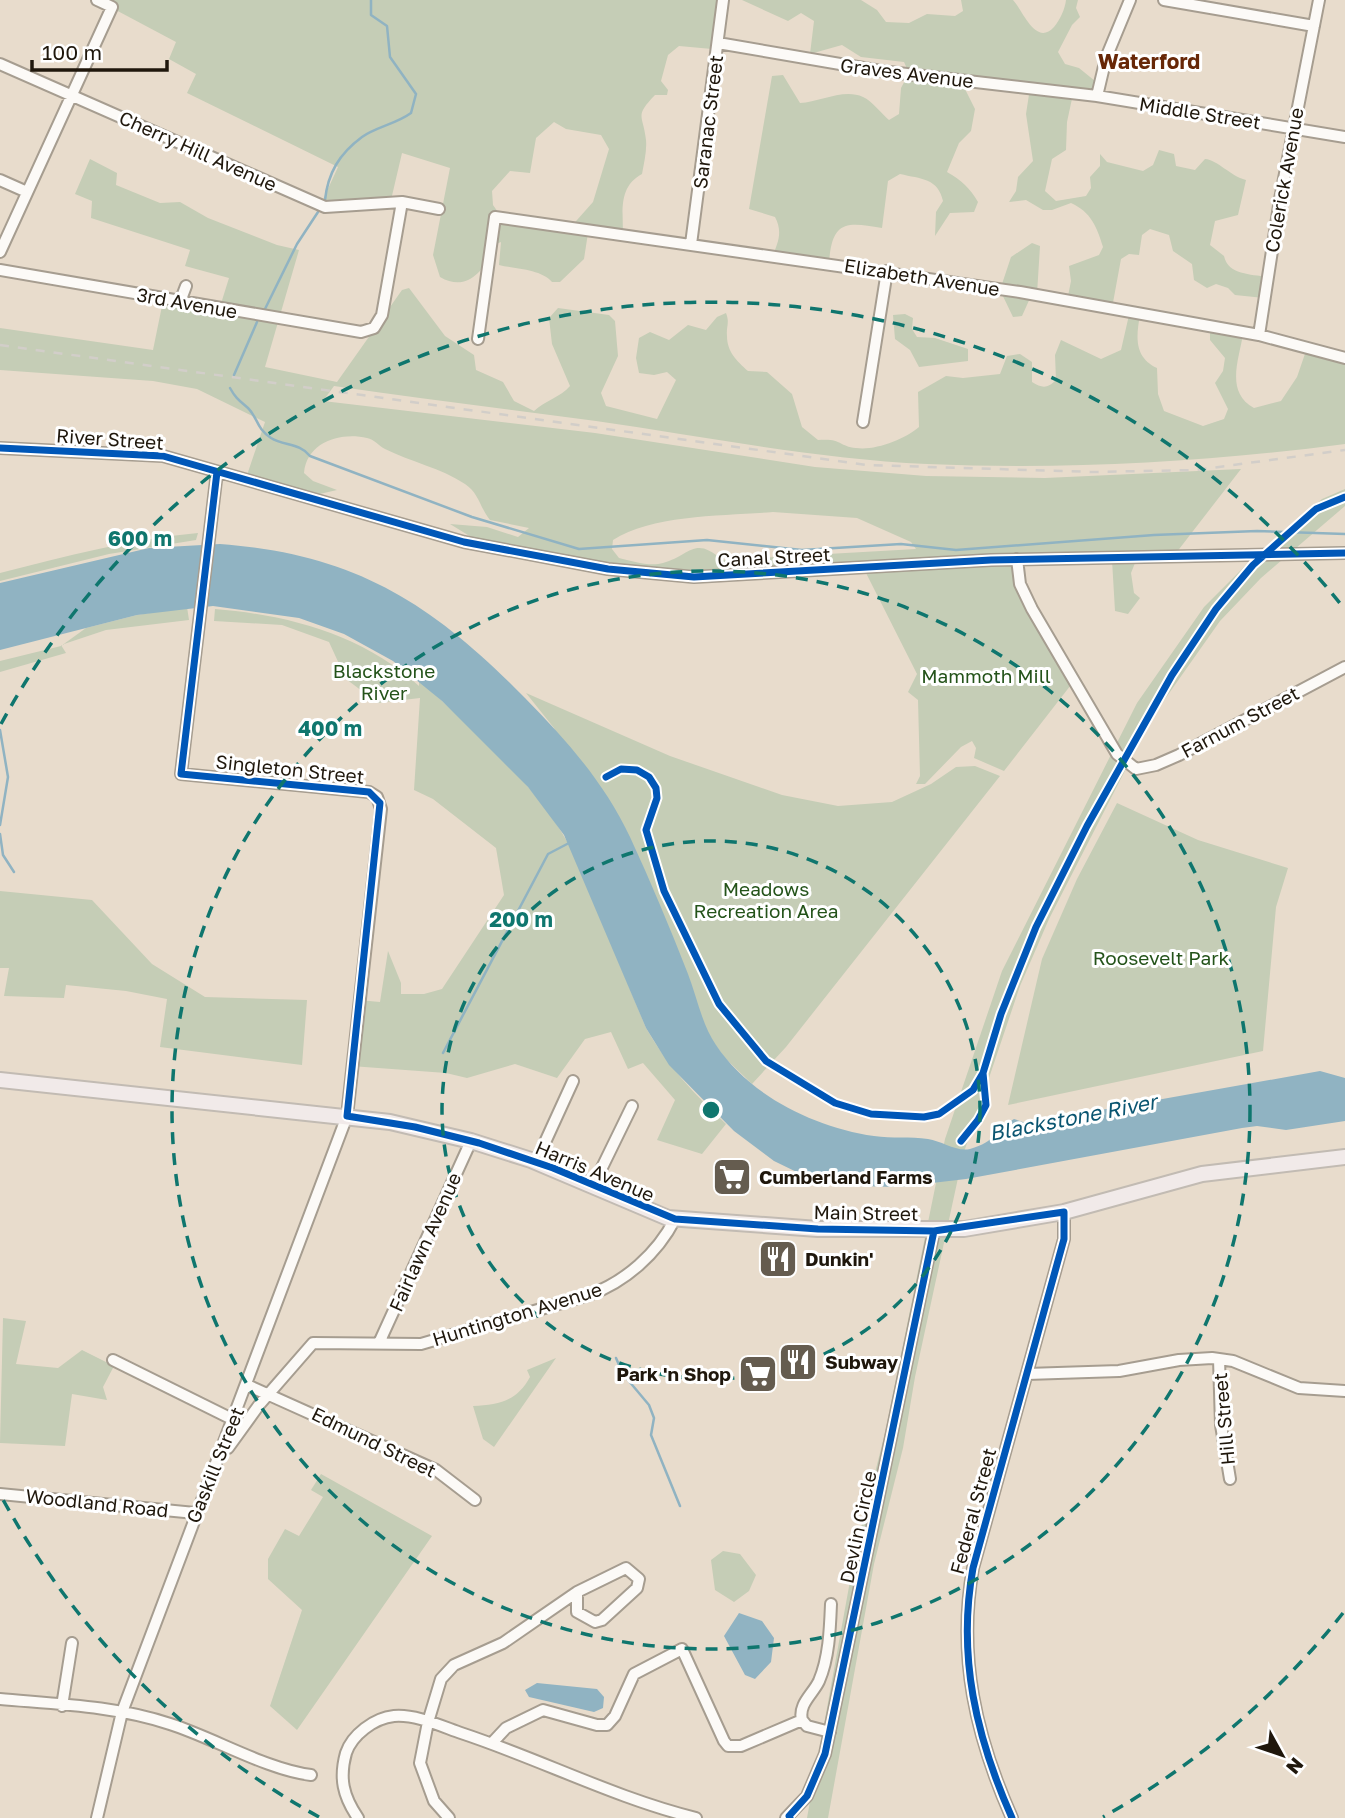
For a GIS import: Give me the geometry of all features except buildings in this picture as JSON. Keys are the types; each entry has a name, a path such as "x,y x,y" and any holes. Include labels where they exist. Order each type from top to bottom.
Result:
{"main road":[{"name":"Harris Avenue","path":"0,1080 347,1116 471,1140 536,1162 671,1218"},
{"name":"Main Street","path":"671,1218 818,1229 934,1231 1064,1212 1202,1174 1345,1157"}],"street":[{"path":"0,252 112,7 97,0"},
{"name":"Saranac Street","path":"691,244 723,0"},
{"path":"1097,96 1106,58 1130,0"},
{"path":"1164,0 1314,26"},
{"name":"Colerick Avenue","path":"1259,335 1319,0"},
{"name":"Graves Avenue","path":"718,43 881,71 1097,96"},
{"name":"Cherry Hill Avenue","path":"0,64 325,207 401,202"},
{"name":"Middle Street","path":"1097,96 1345,137"},
{"path":"0,180 27,192"},
{"path":"401,202 439,209"},
{"name":"3rd Avenue","path":"0,270 361,332 374,328 382,315 401,202"},
{"name":"Elizabeth Avenue","path":"478,339 495,217 887,271 1259,335 1345,358"},
{"path":"863,422 887,271"},
{"path":"180,302 186,286"},
{"name":"River Street","path":"0,448 131,452 163,456 217,472"},
{"name":"Singleton Street","path":"217,472 181,774 369,792 380,803 347,1116"},
{"name":"Canal Street","path":"217,472 464,542 653,576 694,577 1017,559 1345,553"},
{"name":"Farnum Street","path":"1017,559 1020,584 1032,609 1109,741 1133,768 1156,765 1179,755 1345,667"},
{"path":"536,1162 573,1081"},
{"path":"593,1186 632,1106"},
{"name":"Gaskill Street","path":"99,1818 122,1712 347,1116"},
{"name":"Fairlawn Avenue","path":"379,1343 471,1140"},
{"name":"Federal Street","path":"1012,1818 976,1717 966,1653 967,1612 973,1568 1064,1239 1064,1212"},
{"name":"Huntington Avenue","path":"217,1464 269,1392 313,1343 427,1342 599,1291 622,1280 640,1264 671,1218"},
{"name":"Devlin Circle","path":"786,1818 801,1805 812,1786 830,1732 934,1231"},
{"path":"1027,1374 1119,1371 1189,1359 1219,1359 1299,1388 1345,1391"},
{"name":"Hill Street","path":"1219,1359 1221,1425 1230,1479"},
{"path":"113,1360 234,1420"},
{"path":"247,1385 269,1392"},
{"name":"Edmund Street","path":"269,1392 436,1470 475,1500"},
{"name":"Woodland Road","path":"0,1494 195,1513"},
{"path":"449,1818 434,1801 420,1763 428,1722 442,1679 454,1665 503,1643 577,1592 626,1568 639,1579 633,1592 605,1618 596,1622 577,1612 577,1592"},
{"path":"830,1732 807,1726 802,1720 802,1706 817,1686 825,1665 831,1604"},
{"path":"62,1706 72,1643"},
{"path":"492,1743 506,1728 543,1710 597,1725 607,1725 615,1716 634,1674 682,1649 729,1746 741,1746 802,1720"},
{"path":"0,1699 122,1712 169,1723 288,1772 311,1775"},
{"path":"358,1818 350,1807 340,1773 349,1743 375,1721 395,1716 428,1722 492,1743 632,1798 696,1818"}],"green space":[{"path":"97,0 720,0 712,49 679,46 668,55 661,81 668,90 667,95 655,95 642,112 646,140 645,157 642,174 634,179 625,193 623,235 588,233 584,259 560,282 552,282 535,272 499,265 501,242 496,244 475,276 460,282 440,277 433,255 450,168 402,153 391,200 321,204 338,167 187,93 196,74 169,59 176,42","holes":["554,122 566,129 601,135 609,149 593,202 569,229 502,218 493,205 492,191 510,171 530,173 536,138"]},
{"path":"742,0 861,0 877,10 886,22 909,23 927,14 955,16 963,11 961,0 1013,0 1030,25 1041,33 1054,27 1066,0 1078,0 1076,8 1080,17 1072,25 1058,52 1065,64 1079,68 1095,81 1092,95 1073,94 1067,122 1066,150 1052,159 1045,191 1056,201 1086,196 1091,188 1090,177 1100,166 1100,154 1107,162 1143,171 1153,165 1159,150 1174,154 1176,166 1195,170 1205,159 1215,162 1246,180 1238,215 1215,221 1210,245 1224,256 1226,262 1235,270 1267,277 1264,298 1235,295 1228,288 1216,284 1207,288 1194,280 1192,264 1173,251 1169,235 1150,229 1142,235 1139,255 1129,254 1121,259 1112,308 1067,301 1071,281 1069,266 1099,255 1103,247 1092,221 1084,211 1071,203 1052,210 1043,210 1026,200 1009,202 1016,191 1018,177 1033,161 1026,114 1030,88 960,79 975,109 971,131 959,143 947,172 965,185 975,197 978,202 974,212 950,213 935,236 936,212 943,201 941,193 928,181 900,174 888,181 882,228 849,225 842,228 833,239 829,263 772,257 779,233 775,217 749,209 772,76 783,75 800,103 840,95 856,95 870,101 889,120 899,114 901,88 909,73 904,62 861,57 842,45 810,54 814,21 801,13 788,21"},
{"name":"Mammoth Mill","path":"90,159 117,173 116,185 160,203 180,202 208,218 277,245 299,250 265,367 337,382 402,290 409,288 445,336 474,355 476,370 503,382 514,401 534,411 570,386 552,344 549,318 558,308 609,315 615,321 618,356 601,393 606,406 657,419 676,380 667,372 654,375 639,373 636,358 639,338 650,332 669,340 688,325 706,330 717,317 726,313 727,342 733,356 748,371 767,372 792,394 802,427 818,440 832,440 850,447 872,448 906,436 919,427 918,392 946,376 963,378 1000,374 1007,356 1020,354 1032,362 1032,382 1047,386 1056,380 1055,355 1061,340 1101,359 1121,350 1129,315 1140,315 1138,346 1144,358 1157,368 1158,394 1164,411 1203,426 1224,419 1228,409 1215,383 1223,371 1225,358 1210,340 1210,327 1243,334 1237,365 1237,384 1239,393 1254,408 1281,401 1297,377 1307,348 1345,357 1345,444 1241,456 1137,463 1032,466 927,464 803,452 334,386 323,401 595,433 815,467 926,476 1045,478 1241,469 1173,557 1137,558 1131,573 1134,593 1140,598 1128,614 1115,611 1112,560 1021,560 1018,575 1074,681 1004,771 974,758 976,748 972,741 961,747 925,784 916,784 920,776 918,700 908,692 917,674 866,573 883,572 883,564 655,575 476,540 450,524 487,527 518,537 529,528 490,520 465,484 385,449 370,439 336,438 318,447 306,462 304,473 313,481 337,490 311,496 246,478 265,422 197,389 153,381 0,370 0,328 153,350 163,301 219,310 229,278 185,266 190,250 91,218 92,201 75,194","holes":["773,512 857,518 911,542 916,549 722,560 713,553 698,548 672,560 652,564 619,558 612,549 613,540 629,531 690,518"]},
{"path":"1032,243 1040,246 1037,294 1031,296 1022,316 1013,317 1000,290 1011,257"},
{"path":"905,314 913,318 912,329 917,337 935,338 968,349 968,361 919,367 910,350 895,339 893,315"},
{"path":"1345,489 1345,506 1261,578 1220,621 1153,716 1049,919 1020,986 963,1155 915,1377 903,1448 874,1564 828,1818 807,1818 856,1548 885,1433 945,1139 1002,971 1137,703 1204,607 1246,565 1322,499"},
{"path":"198,533 196,540 109,554 0,581 0,573 49,560 123,544"},
{"path":"187,607 189,620 106,630 64,644 86,628 137,615"},
{"name":"Blackstone River","path":"215,609 270,616 297,623 324,631 374,653 419,686 419,680 524,782 560,829 574,854 646,1028 682,1079 726,1124 702,1154 657,1140 675,1100 643,1063 628,1069 611,1032 585,1039 557,1078 515,1064 467,1078 446,1073 351,1066 358,1000 380,1002 388,951 401,983 401,994 424,994 442,989 504,895 496,848 433,799 414,790 420,698 378,703 346,679 329,642 282,625 214,621"},
{"path":"61,646 66,653 0,672 0,661"},
{"name":"Meadows Recreation Area","path":"526,693 670,756 782,795 838,806 892,802 931,784 956,767 975,766 1000,776 786,1047 752,1084 725,1058 708,1035 554,728"},
{"name":"Roosevelt Park","path":"1117,803 1198,840 1288,868 1276,907 1263,1051 1008,1105 1042,959 1077,879"},
{"path":"0,891 92,900 152,964 205,997 307,1000 302,1065 160,1047 167,999 126,991 66,985 64,998 4,996 9,968 0,968"},
{"path":"3,1318 26,1321 16,1364 58,1368 82,1350 114,1366 103,1387 107,1400 72,1394 65,1446 0,1443"},
{"path":"556,1358 494,1447 483,1439 473,1406 499,1403 513,1396 530,1377 527,1370"},
{"path":"321,1474 432,1536 297,1730 270,1706 302,1610 268,1579 268,1559 285,1529 299,1536 323,1497 311,1490"},
{"path":"723,1551 740,1554 756,1575 749,1591 734,1602 715,1590 711,1560"}],"water":[{"name":"Blackstone River","path":"220,544 312,559 351,572 388,589 457,635 525,698 584,763 620,817 660,905 703,1020 716,1045 747,1079 785,1106 807,1117 851,1132 881,1137 928,1139 965,1150 985,1143 1014,1119 1026,1123 1039,1121 1320,1071 1345,1078 1345,1121 1286,1130 1257,1126 1242,1128 966,1179 898,1187 858,1186 809,1178 774,1161 734,1131 669,1065 646,1028 564,835 528,787 442,701 393,661 344,634 299,618 213,606 137,615 0,650 0,583 149,548"},
{"path":"739,1613 762,1621 774,1638 771,1662 755,1679 745,1675 724,1636"},
{"path":"537,1683 597,1689 604,1697 603,1708 594,1712 529,1697 525,1690"}],"waterway":[{"path":"325,200 332,173 347,150 368,134 411,113 416,94 390,57 387,26 371,15 371,0"},
{"path":"265,309 297,244 318,212"},
{"path":"234,375 257,322"},
{"path":"230,388 251,412 262,430 276,441 472,517 579,549 707,540 802,550 901,544 956,550 1154,535 1257,531 1345,534"},
{"path":"0,730 8,777 0,825"},
{"path":"0,834 3,855 14,872"},
{"path":"443,1053 548,854 569,843"},
{"path":"616,1358 623,1374 649,1405 654,1418 651,1435 680,1506"}],"railway":[{"path":"0,345 867,465 1093,472 1196,470 1345,450"}],"cycle path":[{"path":"0,448 163,456 464,542 608,569 694,577 991,560 1345,553"},
{"path":"217,472 181,774 369,792 380,803 347,1116 415,1127 479,1143 553,1168 675,1219 818,1229 934,1231 1064,1212 1064,1239 973,1568 969,1601 967,1633 973,1696 988,1757 1012,1818"},
{"path":"961,1141 986,1105 983,1073 1001,1014 1036,927 1087,826 1172,675 1216,609 1253,565 1316,509 1345,497"},
{"path":"606,777 621,769 637,770 649,777 656,788 657,798 646,830 664,891 719,1004 766,1061 835,1103 871,1114 924,1117 939,1114 973,1090 983,1073"},
{"path":"790,1818 807,1796 825,1754 934,1231"}],"place":[{"name":"Cumberland Farms","path":"732,1177"},
{"name":"Dunkin'","path":"778,1259"},
{"name":"Subway","path":"798,1362"},
{"name":"Park 'n Shop","path":"758,1374"}],"district":[{"name":"Waterford","path":"1149,62"}]}
